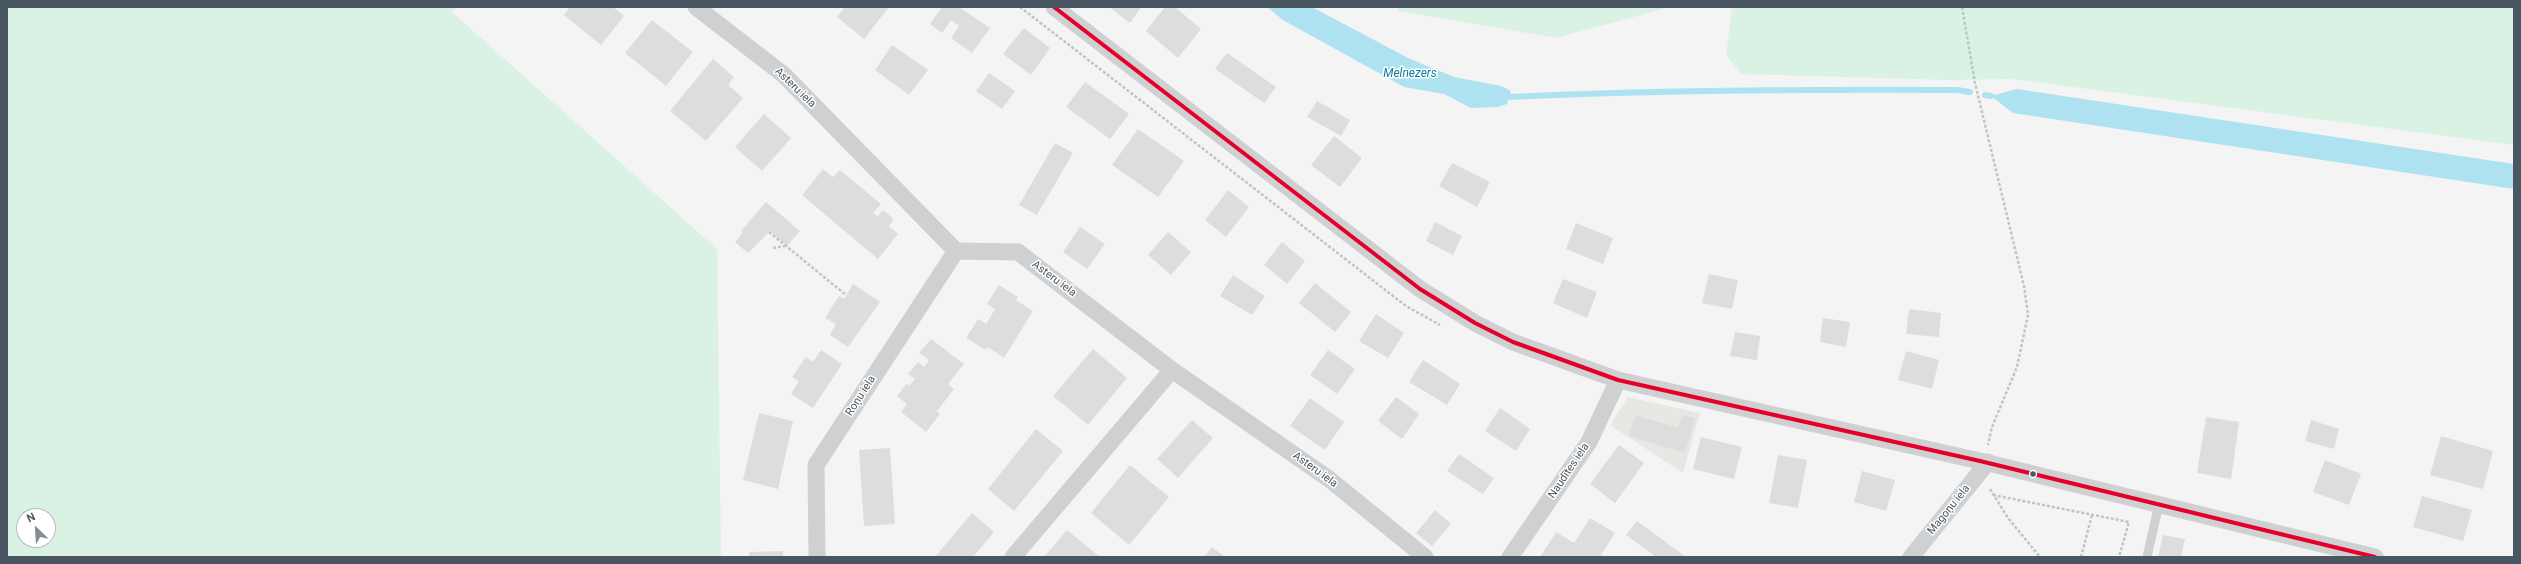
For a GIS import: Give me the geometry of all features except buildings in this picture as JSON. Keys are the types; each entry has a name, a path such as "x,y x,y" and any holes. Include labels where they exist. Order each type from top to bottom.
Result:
{"street":[{"name":"Asteru iela","path":"696,7 784,75 956,251 1018,252 1172,370 1329,479 1425,557"},
{"path":"1054,7 1420,289 1475,323 1513,342 1618,380 1983,465 2159,504 2375,557"},
{"name":"Roņu iela","path":"817,557 816,465 956,251"},
{"path":"1013,557 1172,370"},
{"name":"Naudītes iela","path":"1510,557 1589,442 1618,380"},
{"name":"Magoņu iela","path":"1911,557 1983,465"}],"lane":[{"path":"2147,557 2159,504"}],"path":[{"path":"1020,7 1406,306 1444,328"},
{"path":"1962,7 1975,83 2024,286 2028,315 2017,367 1983,465 1993,495 2008,518 2040,557"},
{"path":"769,232 846,295"},
{"path":"773,248 786,246"},
{"path":"1993,495 2128,522 2119,557"},
{"path":"2081,557 2092,515"}],"shaded area":[{"path":"1628,397 1700,413 1683,473 1610,425"}],"green space":[{"path":"7,7 456,7 452,12 717,249 721,557 7,557"},
{"path":"1397,7 1670,7 1556,38 1398,11"},
{"path":"1732,7 2514,7 2514,145 2012,79 1948,80 1742,74 1726,55"}],"water":[{"name":"Melnezers","path":"1267,7 1312,7 1408,58 1454,77 1501,86 1511,91 1507,104 1498,107 1471,108 1444,94 1404,87 1283,20"},
{"path":"2017,89 2514,164 2514,189 2013,113 1991,96"}],"waterway":[{"path":"1509,97 1733,90 1957,90 1970,92"},
{"path":"1985,95 1991,96"}],"transit line":[{"path":"1054,7 1420,289 1475,323 1513,342 1618,380 1980,461 2375,557"}]}
